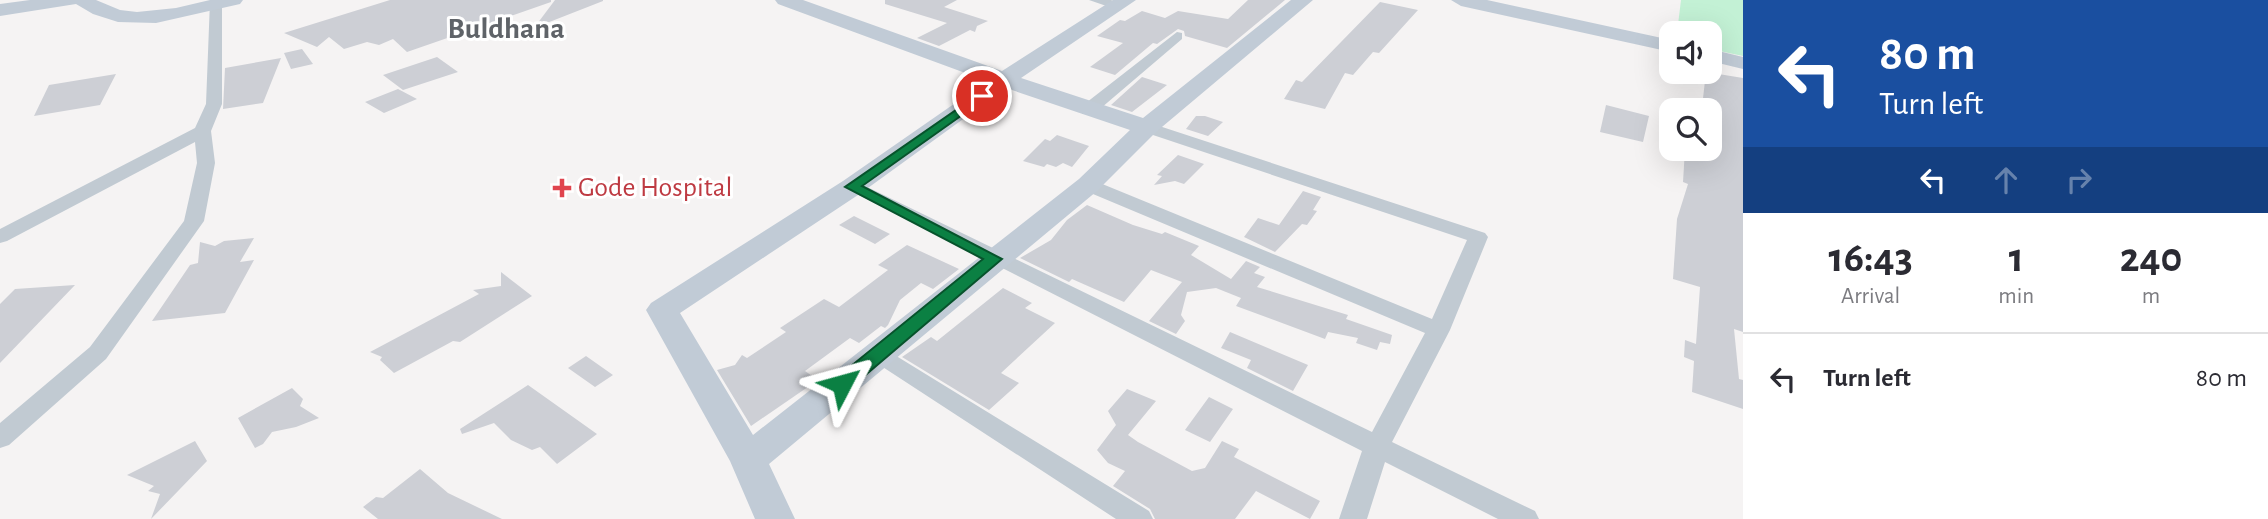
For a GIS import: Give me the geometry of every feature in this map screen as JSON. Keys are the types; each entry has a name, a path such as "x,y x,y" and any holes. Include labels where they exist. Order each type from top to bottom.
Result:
{"street":[{"path":"0,10 71,0"},
{"path":"0,438 98,353 194,221 205,163 202,131 214,104 224,2 177,14 121,18 82,0"},
{"path":"785,0 1088,110 1147,127 1478,237 1438,330 1377,446 1353,519"},
{"path":"748,460 1088,185 1147,127 1303,0"},
{"path":"1461,0 1659,44"},
{"path":"775,519 748,460 662,310 852,187 1113,2"},
{"path":"1088,110 1177,37"},
{"path":"1722,58 1743,63"},
{"path":"0,237 202,131"},
{"path":"1088,185 1438,330"},
{"path":"852,187 1525,519"},
{"path":"880,354 1139,519"}],"green space":[{"path":"1681,0 1743,0 1743,56 1722,52 1722,21 1678,21"}],"building":[{"path":"390,0 551,2 407,52 393,39 379,45 367,42 344,49 329,37 317,47 284,33"},
{"path":"555,0 603,0 603,1 534,28"},
{"path":"885,0 957,0 944,7 988,21 977,26 975,32 970,30 939,46 917,38 947,23 885,4"},
{"path":"1248,0 1285,0 1227,48 1185,36 1184,31 1178,29 1157,44 1153,43 1115,75 1090,67 1123,43 1097,36 1120,20 1125,21 1142,11 1165,18 1178,11 1228,19"},
{"path":"1380,2 1418,10 1379,53 1373,52 1353,75 1345,73 1325,109 1284,99 1296,80 1302,82"},
{"path":"302,49 313,64 291,69 284,53"},
{"path":"437,57 458,72 403,90 383,75"},
{"path":"281,58 263,103 223,109 225,68"},
{"path":"116,74 100,105 34,116 49,85"},
{"path":"1722,75 1743,78 1743,332 1734,329 1739,379 1743,380 1743,409 1692,392 1694,361 1684,357 1685,340 1696,344 1700,287 1673,279 1677,219 1688,184 1683,182 1684,161 1722,161 1722,98 1703,98 1705,84 1722,84"},
{"path":"1142,77 1167,85 1132,112 1111,105"},
{"path":"398,89 417,99 384,113 365,102"},
{"path":"1606,105 1649,116 1643,142 1600,132"},
{"path":"1196,116 1223,122 1208,136 1186,129"},
{"path":"1057,135 1089,146 1072,167 1063,163 1056,167 1047,164 1044,167 1023,161 1045,139 1050,141"},
{"path":"1178,155 1204,164 1184,184 1175,181 1154,185 1162,176 1157,175"},
{"path":"1303,191 1321,197 1313,210 1317,211 1307,225 1302,224 1275,252 1244,237 1258,218 1279,225"},
{"path":"1087,205 1133,225 1162,234 1165,232 1199,246 1191,255 1231,279 1246,261 1260,267 1254,273 1265,277 1257,287 1348,315 1346,319 1392,335 1390,344 1380,342 1377,350 1356,343 1358,338 1328,332 1325,339 1236,306 1241,298 1216,288 1187,292 1181,315 1185,321 1176,334 1149,321 1182,282 1151,270 1124,302 1072,279 1069,282 1020,258 1051,240 1067,220"},
{"path":"854,216 890,234 875,244 839,225"},
{"path":"254,238 240,262 254,260 225,313 152,321 190,265 198,263 200,242 215,246 224,241"},
{"path":"907,245 959,269 933,289 921,283 900,300 885,328 881,326 859,343 850,338 805,371 818,380 751,426 717,370 735,365 742,355 747,358 786,332 780,328 824,299 839,307 888,270 878,265"},
{"path":"501,272 532,296 460,342 453,341 394,373 380,360 382,357 370,352 479,294 473,290 501,286"},
{"path":"75,285 0,363 0,304 15,289"},
{"path":"1003,288 1032,303 1025,308 1055,323 1001,373 1019,383 989,410 902,357 931,337 937,341"},
{"path":"1230,332 1308,365 1293,391 1247,368 1251,360 1221,348"},
{"path":"586,356 613,375 595,387 568,368"},
{"path":"528,385 597,434 557,464 540,447 532,450 511,440 494,423 462,434 460,429"},
{"path":"292,388 303,399 300,406 319,418 272,432 263,444 255,448 238,418"},
{"path":"1127,389 1156,401 1128,435 1192,471 1205,468 1222,441 1239,449 1234,457 1320,501 1310,519 1256,491 1235,519 1155,519 1150,509 1113,486 1125,471 1108,463 1097,450 1116,425 1108,411"},
{"path":"1209,397 1233,409 1210,442 1185,430"},
{"path":"195,441 207,461 151,519 160,494 148,491 154,486 127,475"},
{"path":"420,469 448,493 502,519 378,519 363,507 376,497 383,498"}],"place":[{"name":"Gode Hospital","path":"562,188"}],"district":[{"name":"Buldhana","path":"506,29"}],"route":[{"path":"842,384 994,259 852,187 982,96"}]}
